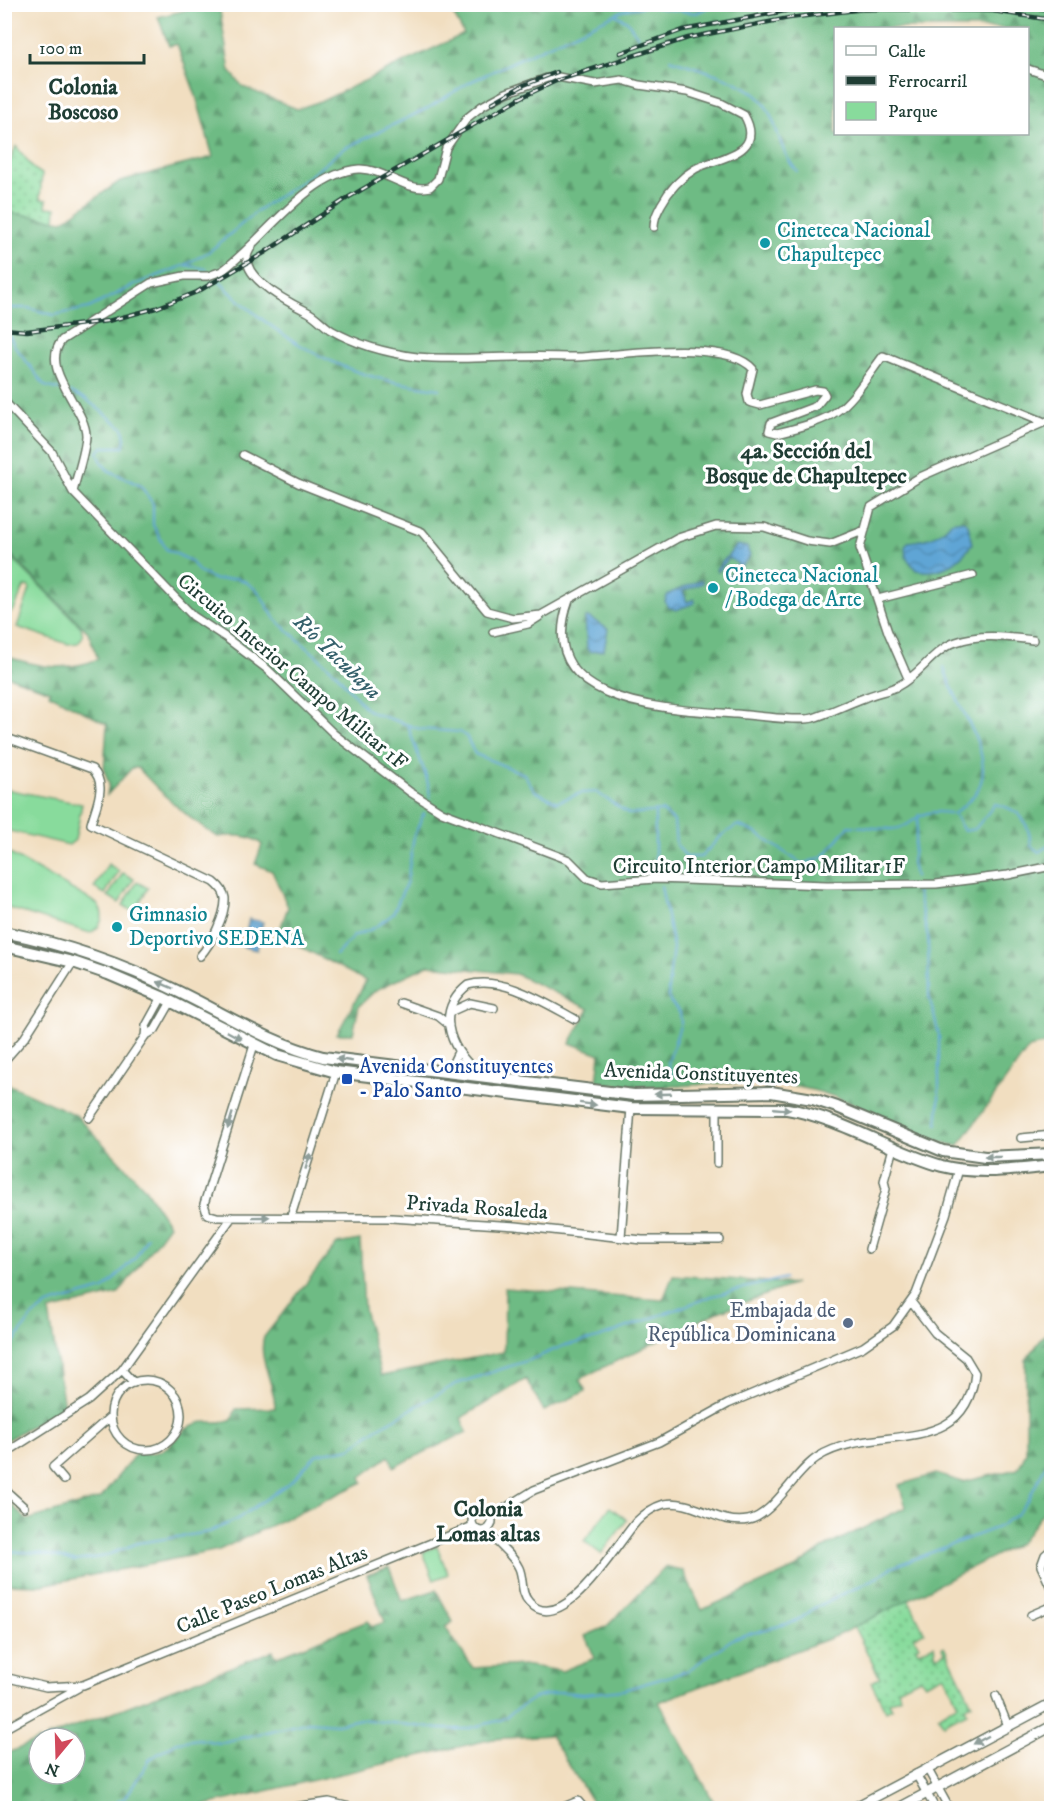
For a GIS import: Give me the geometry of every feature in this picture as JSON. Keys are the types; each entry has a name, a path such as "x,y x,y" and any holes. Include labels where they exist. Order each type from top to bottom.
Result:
{"highway":[{"name":"Avenida Constituyentes","path":"4,932 55,945 130,970 309,1053 363,1063 634,1095 721,1092 791,1095 837,1107 943,1151 985,1157 1052,1154"},
{"name":"Avenida Constituyentes","path":"4,946 73,962 166,1000 254,1045 307,1065 336,1072 632,1108 764,1108 811,1113 893,1148 959,1169 1010,1170 1052,1166"}],"main road":[{"path":"854,1809 1052,1703"},
{"path":"899,1809 1052,1726"}],"street":[{"path":"1029,69 1052,77"},
{"path":"73,492 86,434 62,383 57,350 66,336 78,331 96,316 151,283 184,276 217,273 306,195 323,182 348,171 374,171 417,188 430,188 438,179 446,147 472,113 516,89 553,77 592,83 622,80 639,85 687,92 721,103 744,115 749,129 743,148 735,154 698,167 684,176 664,198 656,215 654,227"},
{"path":"253,243 247,258 249,267 262,283 292,306 307,311 344,337 376,349 418,357 470,358 578,357 674,350 747,362 753,369 747,394 749,402 760,405 815,390 823,391 824,399 816,406 771,423 769,426 773,432 830,418 845,408 883,356 1042,421"},
{"name":"Circuito Interior Campo Militar 1F","path":"4,401 52,452 73,492 192,616 225,637 267,669 334,734 401,785 442,812 569,860 587,878 602,883 655,879 827,885 936,884 1008,875 1052,866"},
{"path":"909,678 888,632 860,548 872,507 920,477 1042,421 1052,419"},
{"path":"243,455 298,483 422,532 488,611 513,618 541,615"},
{"path":"494,632 528,624 678,538 717,526 764,527 807,541 830,544 865,530"},
{"path":"878,599 973,575"},
{"path":"569,600 561,621 563,639 572,667 578,676 608,693 658,708 811,719 899,685 940,651 956,642 987,636 1033,640"},
{"path":"4,737 92,769 99,776 101,784 91,824 214,882 223,890 225,899 220,918 207,948 200,956"},
{"path":"4,1061 31,1028 73,962"},
{"path":"486,1077 466,1063 458,1052 449,1025 454,1000 463,989 477,982 487,982 522,994 575,1018"},
{"path":"89,1118 145,1036 146,1026 166,1000"},
{"path":"401,1003 438,1016 449,1025"},
{"path":"450,1012 470,1003 494,1008"},
{"name":"Privada Rosaleda","path":"254,1045 204,1204 207,1214 232,1217 391,1218 516,1226 621,1237 720,1240"},
{"path":"448,1073 458,1052"},
{"path":"291,1216 336,1072"},
{"path":"621,1237 632,1108"},
{"path":"717,1108 717,1163"},
{"path":"1021,1138 1052,1136"},
{"path":"869,1249 886,1189 884,1180 893,1148"},
{"path":"491,1517 534,1490 659,1442 728,1404 863,1347 892,1326 912,1303 946,1215 959,1169"},
{"path":"4,1454 89,1400 122,1370 232,1217"},
{"path":"487,1530 520,1569 523,1588 529,1603 543,1610 550,1610 577,1596 636,1522 650,1510 663,1504 677,1503 722,1518 747,1521 766,1510 818,1456 859,1443 928,1432 946,1426 958,1418 967,1402 975,1373 966,1358 935,1334 912,1303"},
{"path":"122,1370 134,1383"},
{"path":"64,1480 53,1467 111,1416 117,1396 134,1383 156,1382 174,1394 181,1414 175,1435 158,1448 136,1449 118,1437 111,1416"},
{"path":"4,1488 24,1507"},
{"path":"477,1512 485,1512 491,1517 492,1522 487,1530 479,1531 473,1526 472,1518 477,1512"},
{"name":"Calle Paseo Lomas Altas","path":"83,1685 473,1526"},
{"path":"1052,1549 1045,1555 1041,1566 1052,1590"},
{"path":"1031,1615 1052,1606"},
{"path":"4,1677 30,1685 83,1685"},
{"path":"4,1730 83,1685"},
{"path":"996,1696 1008,1726"},
{"path":"927,1768 949,1809"},
{"path":"916,1774 934,1809"},
{"path":"561,1809 578,1801 584,1809"},
{"path":"287,1809 329,1802 354,1809"}],"green space":[{"path":"206,5 219,5 230,71 243,87 297,109 324,100 464,34 448,5 1051,5 1051,1043 1029,1048 958,1146 918,1134 842,1100 803,1088 763,1083 636,1087 597,1082 600,1054 570,1043 589,1009 516,974 428,965 376,990 359,1006 353,1034 337,1034 366,981 278,935 288,907 272,871 255,864 262,845 247,837 218,837 176,806 138,768 132,768 107,795 109,784 104,770 107,724 49,694 50,691 5,675 5,656 28,663 62,667 98,659 88,632 5,549 5,212 63,221 120,181 213,157 196,96 177,44 169,46 158,17"},
{"path":"16,146 34,169 42,174 40,199 47,200 46,207 56,208 55,220 5,212 5,174"},
{"path":"5,551 81,627 83,636 78,643 68,644 17,627 30,589 28,586 24,587 14,610 5,616"},
{"path":"5,789 82,804 75,840 69,845 5,830"},
{"path":"5,851 96,903 102,915 98,927 90,933 5,907"},
{"path":"108,864 119,871 105,894 94,888"},
{"path":"123,873 134,879 119,903 108,896"},
{"path":"137,882 148,888 134,912 123,905"},
{"path":"5,1083 76,1115 144,1187 169,1225 118,1294 49,1311 64,1407 5,1441"},
{"path":"360,1240 364,1309 381,1376 504,1352 505,1288 663,1300 673,1275 795,1284 718,1312 579,1379 586,1391 544,1411 526,1379 461,1418 467,1432 394,1467 389,1456 361,1477 363,1482 219,1550 42,1585 5,1584 5,1498 27,1520 101,1498 136,1453 149,1453 166,1448 183,1431 199,1423 224,1422 232,1419 236,1409 275,1408 264,1363 262,1345 264,1337 337,1244"},
{"path":"1051,1326 1051,1502 1020,1543 841,1634 659,1702 717,1808 596,1808 550,1735 493,1739 192,1808 5,1808 5,1754 27,1745 27,1786 87,1786 87,1726 76,1726 273,1651 276,1657 368,1621 371,1627 385,1622 367,1575 389,1567 402,1601 436,1590 453,1622 445,1627 473,1668 523,1665 562,1671 595,1658 585,1636 606,1627 666,1566 683,1571 702,1610 795,1568 823,1548 906,1507 899,1485 936,1474 963,1482 1018,1469 1026,1452 1026,1360"},
{"path":"610,1507 627,1520 601,1554 584,1541"},
{"path":"437,1546 448,1574 434,1580 423,1552"},
{"path":"908,1598 924,1632 914,1637 919,1646 916,1648 918,1652 934,1645 936,1657 944,1653 942,1647 944,1646 972,1704 965,1707 967,1712 943,1724 938,1716 958,1704 944,1675 925,1684 920,1678 898,1689 900,1697 889,1702 892,1708 886,1711 871,1682 880,1678 854,1627"}],"water":[{"path":"963,520 968,524 972,544 967,551 955,562 941,569 916,570 906,557 905,547 908,542 931,537 942,532 951,522"},
{"path":"737,545 747,547 750,556 730,580 726,579 738,564 729,558 718,572 716,569"},
{"path":"701,580 703,583 683,591 687,602 694,599 695,603 676,610 668,607 665,601 668,594"},
{"path":"589,617 608,629 604,650 590,652 587,649 585,618"},
{"path":"249,919 263,922 257,950 243,947"}],"waterway":[{"path":"4,308 28,308 54,315 89,308 134,285 185,265 210,251 261,208 311,175 343,149 428,108 470,82 624,10 645,6 696,13 715,4"},
{"path":"616,15 627,21 639,38"},
{"path":"670,59 722,76 757,96 770,113 786,156 797,171"},
{"path":"185,265 207,269"},
{"path":"218,280 264,321 317,355 376,377 440,389"},
{"name":"Río Tacubaya","path":"4,325 14,345 45,386 65,391"},
{"name":"Río Tacubaya","path":"71,392 87,400 123,428 125,439 123,447 102,447 98,452 102,463 108,470 141,486 153,504 153,525 166,549 191,561 199,572 216,580 236,578 258,591 275,619 336,673 365,708 373,713 420,729 460,732 466,736 475,754 524,774 535,791 557,802 581,793 596,792 629,814 662,811 674,821 676,844 686,857 701,857 722,835 738,825 756,833 802,864 823,857 849,826 900,828 923,815 941,812 954,814 964,831 975,829 995,804 1011,809 1022,818 1028,830 1031,846 1039,852 1052,843"},
{"path":"944,667 980,749 983,765 981,781 974,795 954,814"},
{"path":"408,725 425,772 430,799"},
{"path":"655,811 655,857 659,873"},
{"path":"336,955 354,936 374,928 393,914 407,881 414,836 424,813"},
{"path":"915,877 912,862 919,815"},
{"path":"661,886 673,947 668,990 670,1002 680,1013 681,1023 668,1063 672,1076"},
{"path":"917,891 928,937 929,996 939,1035 937,1124"},
{"path":"4,1356 31,1318 47,1305 104,1289 136,1257 147,1237"},
{"path":"4,1551 40,1553 76,1561 105,1556 138,1543 209,1532 236,1520 293,1480 317,1454 351,1448 376,1429 456,1384 535,1358 563,1346 598,1338 712,1296 785,1278"},
{"path":"107,1808 126,1797 150,1759 177,1742 199,1739 219,1743 309,1722 337,1724 360,1719 440,1729 466,1729 501,1720 534,1698 561,1692 583,1694 623,1690 687,1671 734,1638 797,1621 814,1608 878,1577 890,1568 998,1527 1017,1514 1028,1500 1052,1453"}],"railway":[{"path":"1008,4 1052,10"},
{"path":"620,53 683,30 812,6"},
{"path":"4,329 27,331 108,321 156,308 197,292 264,253 349,197 520,98 556,81 688,38 789,18 864,9 993,11 1052,20"},
{"path":"492,103 524,85 557,72"}],"place":[{"name":"Cineteca Nacional Chapultepec","path":"765,243"},
{"name":"Cineteca Nacional / Bodega de Arte","path":"713,588"},
{"name":"Gimnasio Deportivo SEDENA","path":"117,927"},
{"name":"Avenida Constituyentes - Palo Santo","path":"347,1079"},
{"name":"Embajada de República Dominicana","path":"848,1323"}],"district":[{"name":"Colonia Boscoso","path":"83,100"},
{"name":"4a. Sección del Bosque de Chapultepec","path":"806,464"},
{"name":"Colonia Lomas altas","path":"488,1522"}]}
